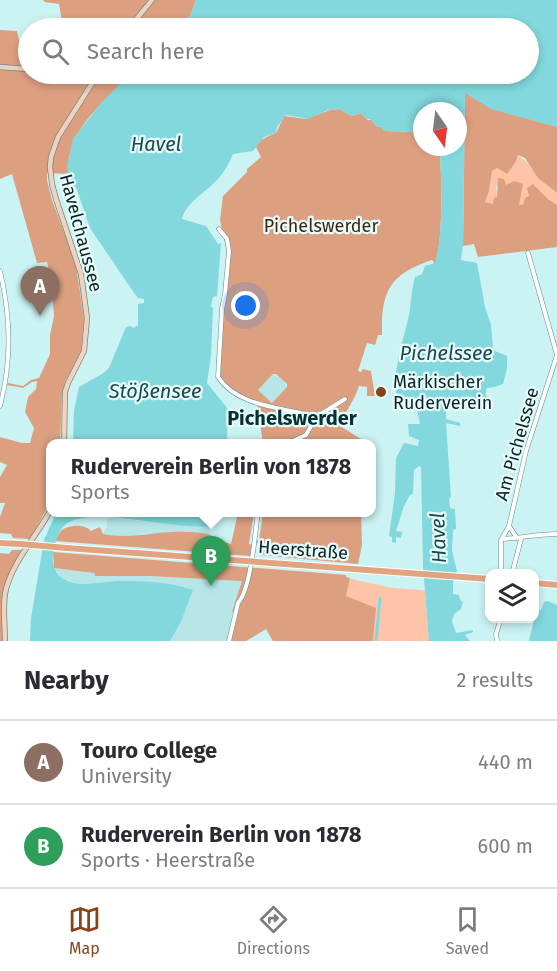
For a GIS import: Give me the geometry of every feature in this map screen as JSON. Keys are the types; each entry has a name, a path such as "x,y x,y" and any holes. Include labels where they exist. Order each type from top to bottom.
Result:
{"main road":[{"name":"Heerstraße","path":"2,542 485,579"},
{"path":"539,583 557,585"}],"street":[{"path":"137,18 152,0"},
{"path":"0,67 18,68"},
{"name":"Havelchaussee","path":"64,439 65,392 84,351 87,318 81,274 56,199 50,167 58,137 91,84"},
{"path":"219,229 227,239 229,251 222,309 218,377 231,391 246,400 316,417"},
{"name":"Am Pichelssee","path":"501,540 509,526 526,451 557,355 528,253"},
{"path":"0,271 6,297 9,343 7,377 0,406"},
{"path":"297,439 306,435 316,417 345,399"},
{"path":"5,641 5,597 9,582 15,567 47,517"},
{"path":"229,641 238,603 245,593 257,517"},
{"path":"509,526 519,539 513,569"},
{"path":"501,569 501,540 519,539 529,535 557,534"},
{"path":"497,641 496,634 499,623"}],"shaded area":[{"path":"517,155 557,193 557,205 533,184 523,205 519,205 506,185 496,186 497,197 493,204 485,202 492,171 497,168 507,173 515,163"},
{"path":"273,374 283,380 287,387 272,403 258,390"},
{"path":"107,518 210,527 209,535 185,532 118,537 103,534"},
{"path":"215,565 346,575 347,578 393,588 425,591 429,641 273,641 266,629 246,641 228,641 235,611 232,612 242,581 151,576 95,576 95,573 62,570"},
{"path":"54,568 95,573 96,576 151,576 243,581 232,611 236,611 228,641 170,641 181,622 193,591 185,587 138,582 77,583 63,579"}],"green space":[{"path":"43,0 196,0 188,18 61,18 59,4"},
{"path":"0,30 17,31 18,84 122,84 95,111 78,134 72,146 68,174 47,173 52,200 76,265 84,319 81,352 66,380 62,393 60,439 46,439 46,510 30,539 13,538 11,534 0,533 0,517 5,503 0,503 0,477 7,465 0,462 0,437 30,443 34,428 25,412 28,397 36,389 37,381 23,388 7,385 8,383 23,386 39,378 50,354 50,335 54,316 51,279 47,262 37,263 12,174 0,179"},
{"path":"465,92 491,108 557,127 557,193 538,178 525,158 518,155 507,174 497,168 492,171 485,202 493,204 494,198 497,197 498,178 504,179 506,185 514,181 523,184 519,205 523,205 525,198 529,196 527,188 533,184 557,205 557,247 478,257 474,244 463,246 464,156 467,156 467,102 465,102"},
{"name":"Pichelswerder","path":"339,109 352,116 361,113 384,131 413,132 413,156 440,156 440,238 435,264 432,260 406,272 390,287 386,296 383,307 382,335 378,335 375,345 367,343 358,371 361,372 363,369 371,371 375,396 367,396 367,387 359,386 340,426 361,439 262,439 257,404 234,394 217,377 220,304 224,294 227,252 220,220 223,196 261,157 256,147 262,140 276,133 284,116 306,119","holes":["273,374 287,384 287,387 272,403 258,390"]},
{"path":"237,517 253,517 249,544 252,545 250,556 55,541 60,532 75,526 88,528 91,531 100,527 103,534 114,536 176,532 201,533 231,544"},
{"path":"262,517 361,517 362,545 358,564 261,555 261,544 256,543 256,540 259,540"},
{"path":"12,550 24,550 7,581 3,641 0,641 0,553 9,554"},
{"path":"53,552 346,575 350,578 346,596 376,608 373,641 273,641 266,629 246,641 228,641 235,611 232,612 242,581 151,576 95,576 95,573 54,568"}],"water":[{"path":"196,0 557,0 557,127 491,109 465,93 465,102 413,102 413,132 383,131 381,127 376,126 372,120 365,118 361,113 352,116 339,109 328,110 308,119 286,115 277,127 276,133 264,137 253,151 233,154 220,177 195,199 187,208 182,219 206,226 218,244 221,243 217,296 213,297 211,306 213,308 211,356 207,383 228,409 227,439 73,439 74,411 79,387 109,368 126,327 134,328 138,325 138,304 144,303 144,299 138,298 90,228 67,168 73,139 101,103 120,84 539,84 539,18 188,18"},
{"path":"440,156 464,156 461,260 477,263 485,307 491,325 493,348 507,356 507,369 503,384 487,388 485,395 489,397 484,397 483,407 446,401 446,419 460,423 460,426 446,423 451,497 449,499 450,508 455,509 456,529 453,530 452,551 457,571 453,583 453,594 459,595 463,602 452,621 456,633 473,630 465,635 470,641 429,641 423,566 421,467 419,466 414,470 413,494 404,506 396,531 402,532 401,538 396,537 396,543 392,542 392,537 389,536 395,493 396,458 404,443 418,446 419,440 409,436 408,424 420,424 417,409 402,405 397,396 398,358 415,277 422,274 425,266 435,263 440,237"},
{"path":"54,517 91,517 69,522 62,528 53,554 53,564 59,576 68,581 83,584 121,581 148,582 176,585 193,590 181,622 170,641 30,641 31,618 44,540"},
{"path":"104,517 218,517 210,527"},
{"path":"548,601 557,605 557,641 529,641 533,623 539,623 539,611 544,602"}],"waterway":[{"path":"376,641 380,598"}],"place":[{"name":"Touro College","path":"40,316"},
{"name":"Märkischer Ruderverein","path":"381,392"},
{"name":"Ruderverein Berlin von 1878","path":"211,586"}],"district":[{"name":"Pichelswerder","path":"292,418"}],"water label":[{"name":"Havel","path":"156,144"},
{"name":"Pichelssee","path":"446,353"},
{"name":"Stößensee","path":"155,391"},
{"name":"Havel","path":"438,538"}]}
